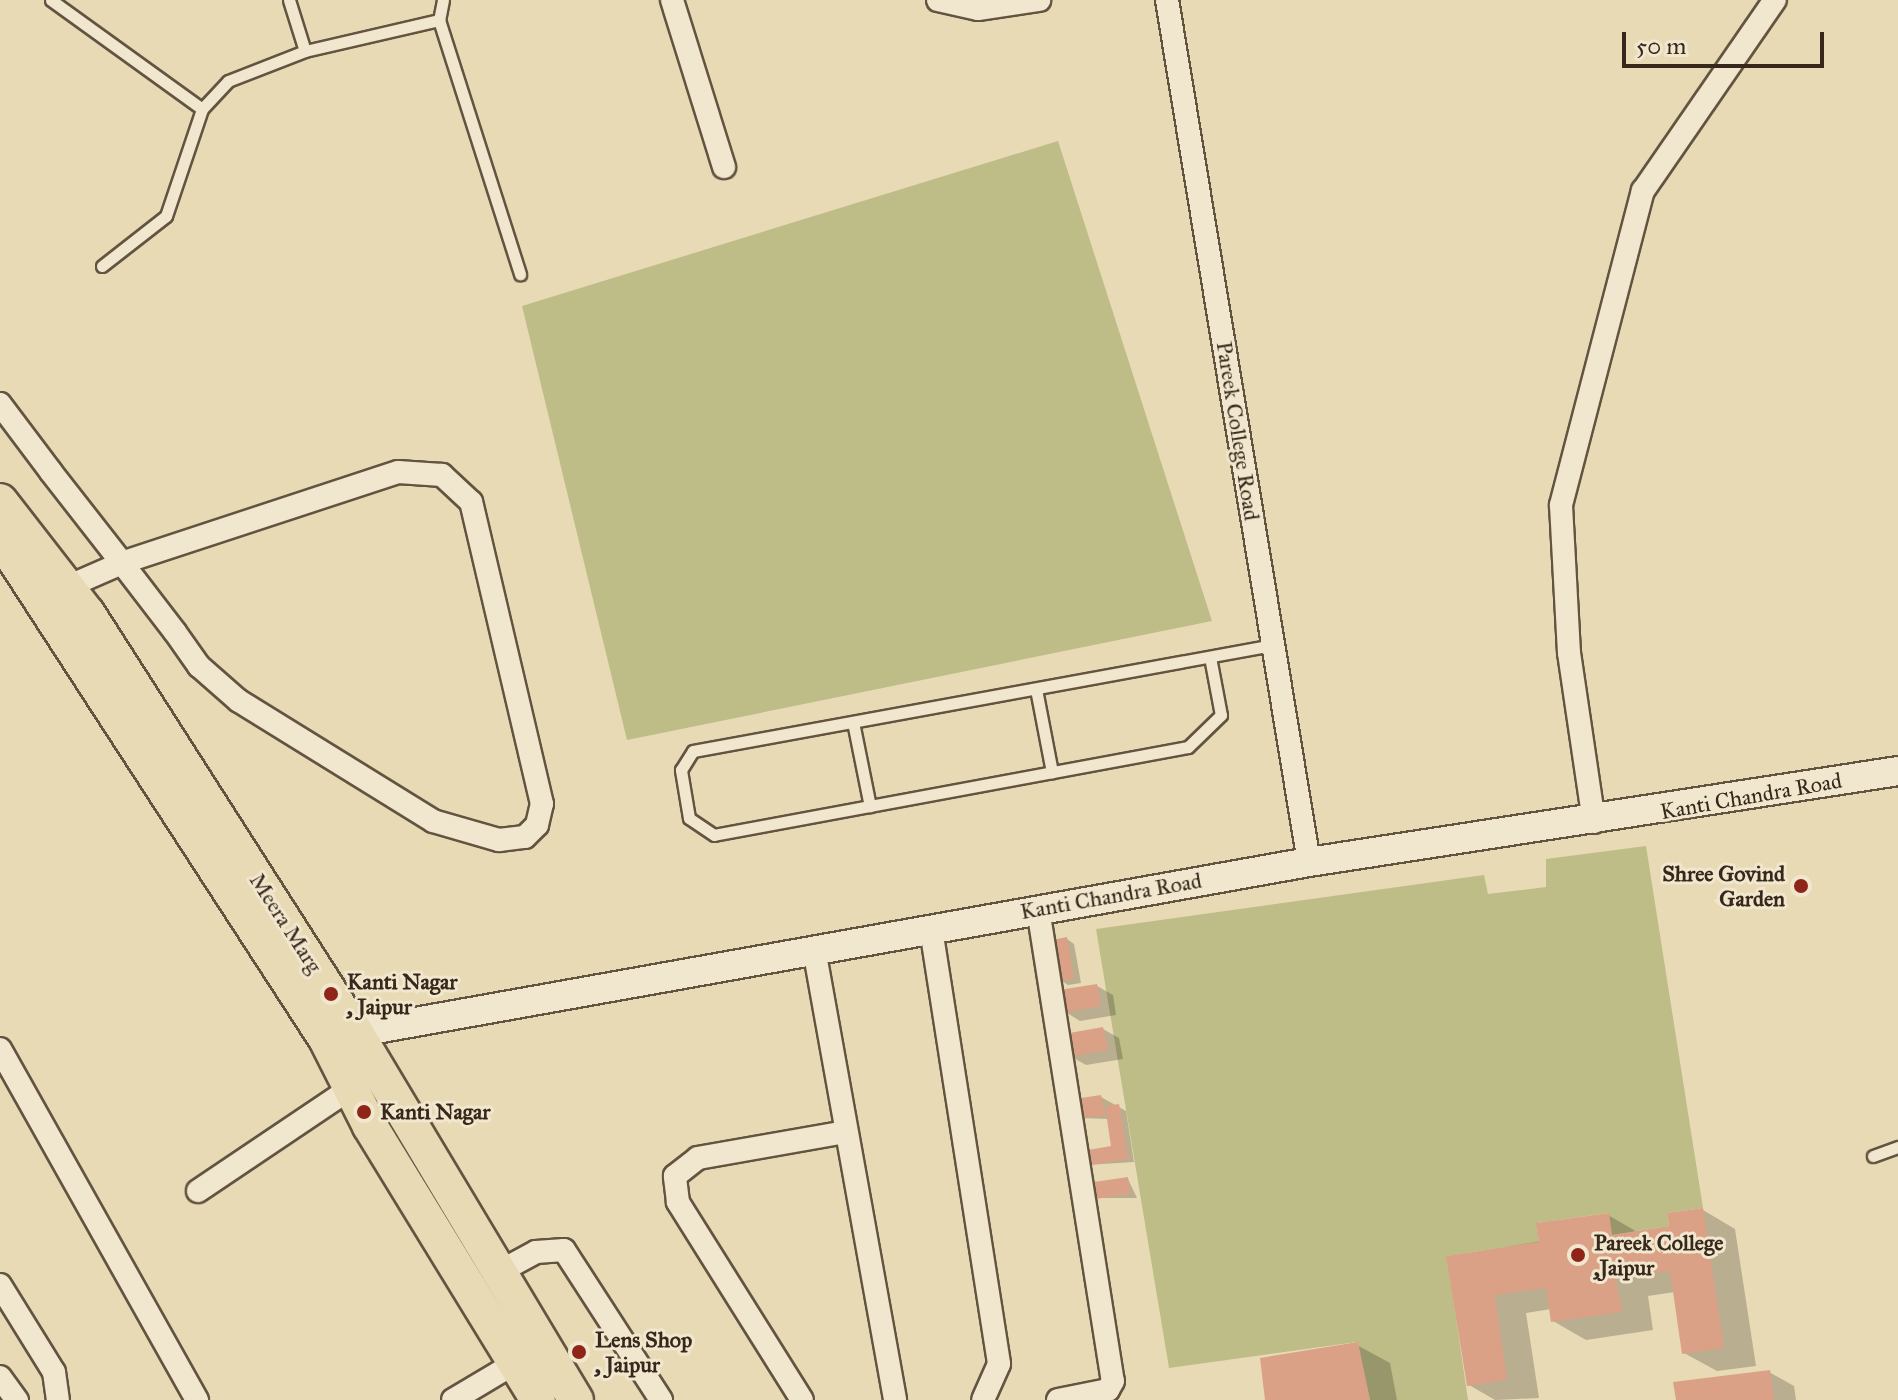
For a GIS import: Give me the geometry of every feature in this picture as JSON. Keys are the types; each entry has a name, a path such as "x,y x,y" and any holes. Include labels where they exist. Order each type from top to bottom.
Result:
{"main road":[{"name":"Meera Marg","path":"0,501 67,587 341,1035 351,1088 538,1400"},
{"name":"Meera Marg","path":"0,537 341,1035 499,1272 576,1400"}],"street":[{"path":"672,0 724,167"},
{"path":"938,0 978,9 1039,0"},
{"name":"Pareek College Road","path":"1167,0 1309,862"},
{"path":"1594,822 1569,653 1561,505 1643,191 1775,0"},
{"path":"0,404 122,563 199,666 307,745 433,821 474,836 525,837 537,825 542,804 471,502 442,475 398,472 122,563 67,587"},
{"name":"Kanti Chandra Road","path":"341,1035 1309,862 1594,822 1898,771"},
{"path":"1038,909 1113,1381 1108,1390 1058,1400"},
{"path":"931,929 999,1364 992,1397"},
{"path":"814,949 895,1400"},
{"path":"0,1049 197,1400"},
{"path":"198,1191 351,1088"},
{"path":"802,1400 678,1202 675,1176 698,1158 845,1132"},
{"path":"499,1272 536,1252 564,1250 661,1400"},
{"path":"0,1285 54,1372 58,1400"},
{"path":"453,1400 515,1363"},
{"path":"0,1377 17,1400"}],"lane":[{"path":"51,0 202,109"},
{"path":"289,0 305,51"},
{"path":"443,0 439,20 520,274"},
{"path":"102,266 166,216 202,109 228,81 305,51 439,20"},
{"path":"1210,657 1221,715 1188,747 714,835 689,818 681,788 693,751 1273,645"},
{"path":"1036,689 1052,772"},
{"path":"853,722 870,806"},
{"path":"1873,1156 1898,1147"}],"shaded area":[{"path":"1058,141 1212,621 627,740 522,306"},
{"path":"1646,846 1703,1208 1667,1213 1669,1226 1612,1235 1608,1213 1537,1223 1539,1242 1447,1256 1468,1400 1370,1400 1357,1342 1169,1368 1096,929 1484,875 1488,894 1546,887 1546,859"}],"building":[{"path":"1067,937 1074,979 1058,982 1052,940"},
{"path":"1097,984 1101,1006 1062,1013 1059,990"},
{"path":"1103,1027 1108,1050 1068,1057 1064,1034"},
{"path":"1101,1095 1105,1115 1077,1119 1074,1099"},
{"path":"1119,1104 1128,1159 1085,1166 1082,1151 1111,1146 1105,1106"},
{"path":"1128,1177 1130,1194 1089,1200 1087,1183"},
{"path":"1703,1208 1724,1348 1682,1354 1670,1271 1616,1278 1622,1312 1551,1322 1546,1288 1495,1295 1507,1380 1467,1386 1446,1256 1539,1242 1536,1223 1609,1213 1612,1235 1669,1226 1667,1213"},
{"path":"1358,1342 1370,1400 1265,1400 1260,1358"},
{"path":"1770,1370 1774,1400 1676,1400 1673,1382"}],"place":[{"name":"Shree Govind Garden","path":"1801,886"},
{"name":"Kanti Nagar , Jaipur","path":"331,994"},
{"name":"Kanti Nagar","path":"364,1112"},
{"name":"Pareek College ,Jaipur","path":"1578,1255"},
{"name":"Lens Shop , Jaipur","path":"579,1352"}]}
